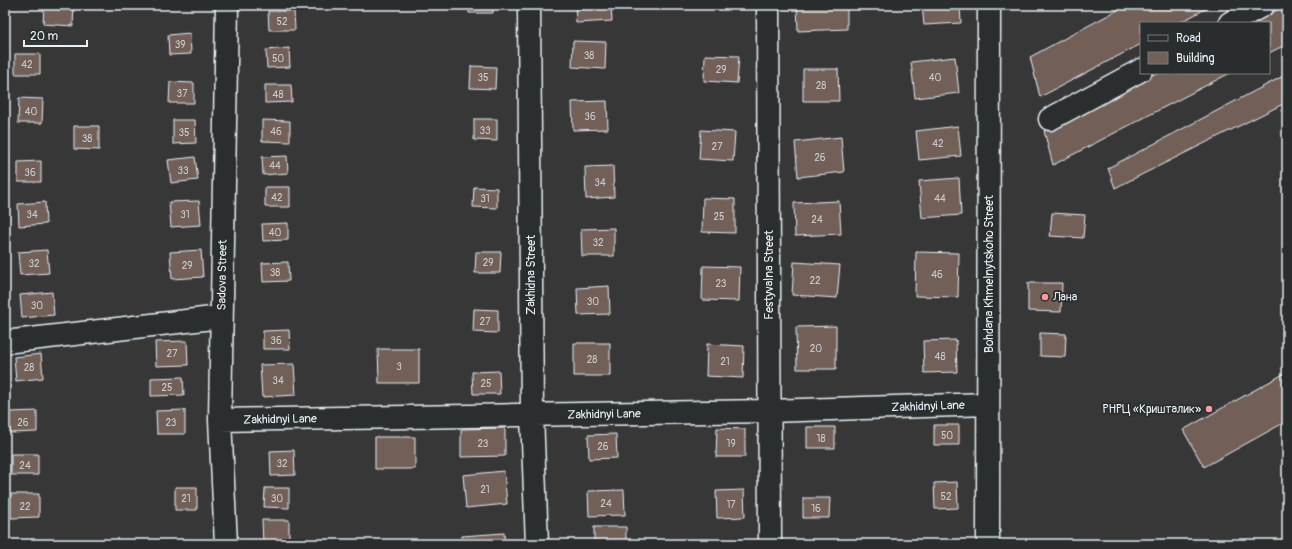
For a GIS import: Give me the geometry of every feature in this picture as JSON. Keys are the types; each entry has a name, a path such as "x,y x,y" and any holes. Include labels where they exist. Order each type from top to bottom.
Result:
{"street":[{"name":"Sadova Street","path":"226,544 220,420 227,5"},
{"name":"Zakhidna Street","path":"529,5 532,415 536,544"},
{"name":"Festyvalna Street","path":"768,5 770,544"},
{"name":"Bohdana Khmelnytskoho Street","path":"988,544 989,5"},
{"path":"1232,22 1264,5"},
{"path":"1050,119 1140,71"},
{"path":"5,342 221,317"},
{"name":"Zakhidnyi Lane","path":"220,420 769,411 988,404"}],"building":[{"path":"44,5 74,5 73,26 43,24"},
{"path":"469,5 493,5 493,13 469,13"},
{"path":"575,5 611,5 612,21 576,23"},
{"path":"704,5 735,5 735,8"},
{"path":"797,5 847,5 847,29 798,31"},
{"path":"922,5 960,5 961,23 924,25"},
{"path":"1127,5 1213,5 1181,22 1140,22 1140,45 1040,97 1030,57"},
{"path":"1287,5 1287,44 1270,52 1270,22 1254,22"},
{"path":"268,11 294,11 295,30 269,30"},
{"path":"190,33 191,54 169,55 168,35"},
{"path":"573,41 606,42 605,69 572,67"},
{"path":"289,48 290,67 267,68 266,50"},
{"path":"15,54 40,54 40,74 15,74"},
{"path":"705,55 739,56 737,83 704,81"},
{"path":"955,57 959,93 915,98 911,62"},
{"path":"471,66 496,67 495,89 470,88"},
{"path":"803,69 838,69 839,101 803,101"},
{"path":"1154,74 1228,74 1053,165 1044,131"},
{"path":"1287,74 1287,102 1115,188 1108,168"},
{"path":"170,82 194,83 194,103 169,103"},
{"path":"265,85 291,85 292,102 265,103"},
{"path":"19,98 43,99 42,123 18,123"},
{"path":"607,101 608,129 573,130 572,102"},
{"path":"474,119 497,119 497,141 474,140"},
{"path":"173,120 195,120 196,143 173,144"},
{"path":"262,120 290,121 290,142 262,141"},
{"path":"74,126 99,126 99,150 74,149"},
{"path":"958,126 961,156 919,160 916,131"},
{"path":"701,130 735,132 733,161 699,159"},
{"path":"841,137 844,172 798,177 795,142"},
{"path":"287,156 288,173 263,175 262,157"},
{"path":"195,157 198,180 171,183 168,160"},
{"path":"41,161 41,182 18,182 18,162"},
{"path":"613,166 614,197 586,199 585,167"},
{"path":"959,178 961,215 922,218 919,181"},
{"path":"265,187 290,187 290,207 265,207"},
{"path":"474,187 497,188 497,208 473,207"},
{"path":"703,198 735,199 735,233 702,232"},
{"path":"199,201 201,225 171,227 169,202"},
{"path":"839,201 841,234 795,236 794,203"},
{"path":"45,202 46,224 19,226 18,204"},
{"path":"1052,213 1085,215 1083,238 1050,236"},
{"path":"288,223 288,240 263,241 262,224"},
{"path":"614,228 614,256 582,256 581,229"},
{"path":"47,250 49,273 20,275 18,252"},
{"path":"201,250 203,277 172,279 170,252"},
{"path":"476,252 501,252 500,273 475,273"},
{"path":"916,252 959,253 958,297 915,296"},
{"path":"288,262 289,281 263,282 262,263"},
{"path":"794,262 840,265 837,298 792,295"},
{"path":"703,266 740,267 739,301 702,300"},
{"name":"Лана","path":"1028,283 1062,283 1061,312 1028,311"},
{"path":"609,286 610,314 578,315 577,288"},
{"path":"52,292 54,315 22,318 20,295"},
{"path":"474,309 498,310 498,333 473,332"},
{"path":"836,326 836,369 797,369 796,327"},
{"path":"289,330 290,349 263,349 263,331"},
{"path":"1040,333 1066,334 1065,357 1040,356"},
{"path":"956,340 957,372 924,373 923,341"},
{"path":"187,341 188,365 156,366 155,342"},
{"path":"574,343 610,343 610,376 574,376"},
{"path":"707,344 744,346 743,378 706,376"},
{"path":"378,349 419,349 419,383 379,383"},
{"path":"41,354 43,378 16,381 14,357"},
{"path":"294,364 296,395 262,397 260,365"},
{"path":"499,371 500,394 473,394 472,372"},
{"path":"1287,372 1287,421 1204,467 1183,430"},
{"path":"183,377 184,395 151,396 151,378"},
{"path":"185,410 185,434 157,434 156,411"},
{"path":"37,411 37,432 10,433 10,412"},
{"path":"934,425 959,425 959,445 934,445"},
{"path":"807,427 835,427 835,448 807,448"},
{"path":"505,428 505,456 461,457 461,429"},
{"path":"717,428 745,429 745,457 716,457"},
{"path":"616,434 617,458 589,459 588,435"},
{"path":"375,437 415,437 415,469 375,469"},
{"path":"294,450 295,475 271,476 270,451"},
{"path":"11,454 38,454 38,475 11,475"},
{"path":"504,471 507,504 466,508 463,475"},
{"path":"957,482 958,508 935,509 934,483"},
{"path":"175,487 197,487 197,510 175,510"},
{"path":"265,488 289,488 289,508 264,507"},
{"path":"624,490 625,515 589,516 588,491"},
{"path":"744,490 745,517 717,518 716,491"},
{"path":"11,494 39,494 39,517 11,518"},
{"path":"803,498 830,498 829,518 803,518"},
{"path":"262,520 289,520 289,544 263,544"},
{"path":"594,527 626,527 626,544 594,544"},
{"path":"504,533 505,544 462,544 462,536"},
{"path":"958,541 958,544 934,544 934,542"}],"place":[{"name":"Лана","path":"1045,297"},
{"name":"РНРЦ «Кришталик»","path":"1209,409"}]}
